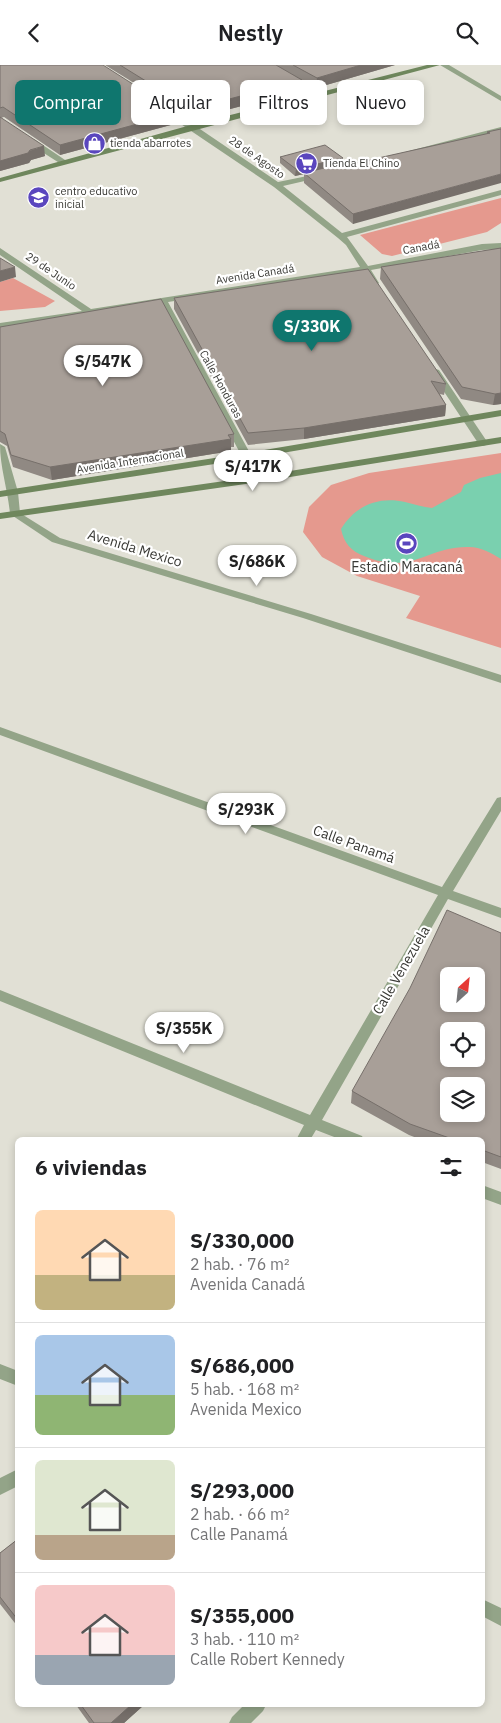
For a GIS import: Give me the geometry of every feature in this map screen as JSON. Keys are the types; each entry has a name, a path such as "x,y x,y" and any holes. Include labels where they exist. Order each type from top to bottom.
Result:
{"main road":[{"path":"327,93 436,65"},
{"path":"0,180 240,115"},
{"name":"Avenida Internacional","path":"0,494 248,456 501,413"},
{"path":"0,516 259,479 501,440"}],"street":[{"path":"266,65 293,80"},
{"path":"444,65 501,99"},
{"name":"28 de Agosto","path":"191,125 278,185 349,243 381,292"},
{"path":"408,152 501,129"},
{"path":"24,136 64,162"},
{"path":"278,185 324,174"},
{"path":"341,236 501,191"},
{"path":"482,247 501,239"},
{"path":"482,247 501,246"},
{"name":"Canadá","path":"365,269 482,247"},
{"name":"29 de Junio","path":"0,251 88,311"},
{"name":"Avenida Canadá","path":"0,326 365,269"},
{"name":"Calle Honduras","path":"162,300 259,479"},
{"path":"430,363 483,443"},
{"path":"0,447 13,492 15,513"},
{"name":"Avenida Mexico","path":"15,513 56,540 307,616 501,679"},
{"name":"Calle Panamá","path":"0,731 501,913"},
{"name":"Calle Venezuela","path":"305,1137 445,893 501,801"},
{"path":"0,995 350,1137"},
{"path":"485,1192 501,1199"},
{"path":"0,1371 15,1378"},
{"path":"0,1487 15,1479"},
{"path":"485,1609 501,1617"},
{"path":"238,1723 255,1707"}],"shaded area":[{"path":"501,198 501,223 487,232 392,256 382,254 360,235"},
{"path":"13,278 55,301 45,307 0,311 0,282"},
{"name":"Estadio Maracaná","path":"501,453 501,648 406,618 420,596 357,576 322,557 303,532 309,507 331,485 369,473"},
{"path":"501,473 501,559 482,549 469,547 454,548 419,559 395,563 381,561 355,552 344,538 341,529 353,514 368,505 386,500 395,500 432,508 461,492 464,485 480,478"}],"building":[{"path":"0,65 103,65 131,83 131,125 134,125 60,145 30,125 121,125 121,80 15,80 15,115 3,107 0,108"},
{"path":"120,65 276,65 302,80 240,80 240,96 230,99 230,80 144,80"},
{"path":"293,65 361,65 317,78"},
{"path":"0,117 44,146 0,161"},
{"path":"501,129 501,174 353,214 304,173 352,161 356,163"},
{"path":"325,145 343,158 296,169 280,157"},
{"path":"501,248 501,393 495,394 462,387 381,267"},
{"path":"0,258 15,267 0,271"},
{"path":"368,269 446,384 431,381 446,405 304,428 248,433 174,298"},
{"path":"161,299 234,434 228,435 231,439 50,467 11,455 5,434 0,431 0,327"},
{"path":"447,910 501,933 501,1157 485,1151 485,1137 447,1137 410,1124 352,1091 410,988"},
{"path":"15,1541 15,1616 0,1597 0,1553"},
{"path":"82,1707 129,1707 111,1723 94,1723"}],"place":[{"name":"tienda abarrotes","path":"94,143"},
{"name":"Tienda El Chino","path":"307,163"},
{"name":"centro educativo inicial","path":"39,197"},
{"name":"Estadio Maracaná","path":"407,544"}]}
